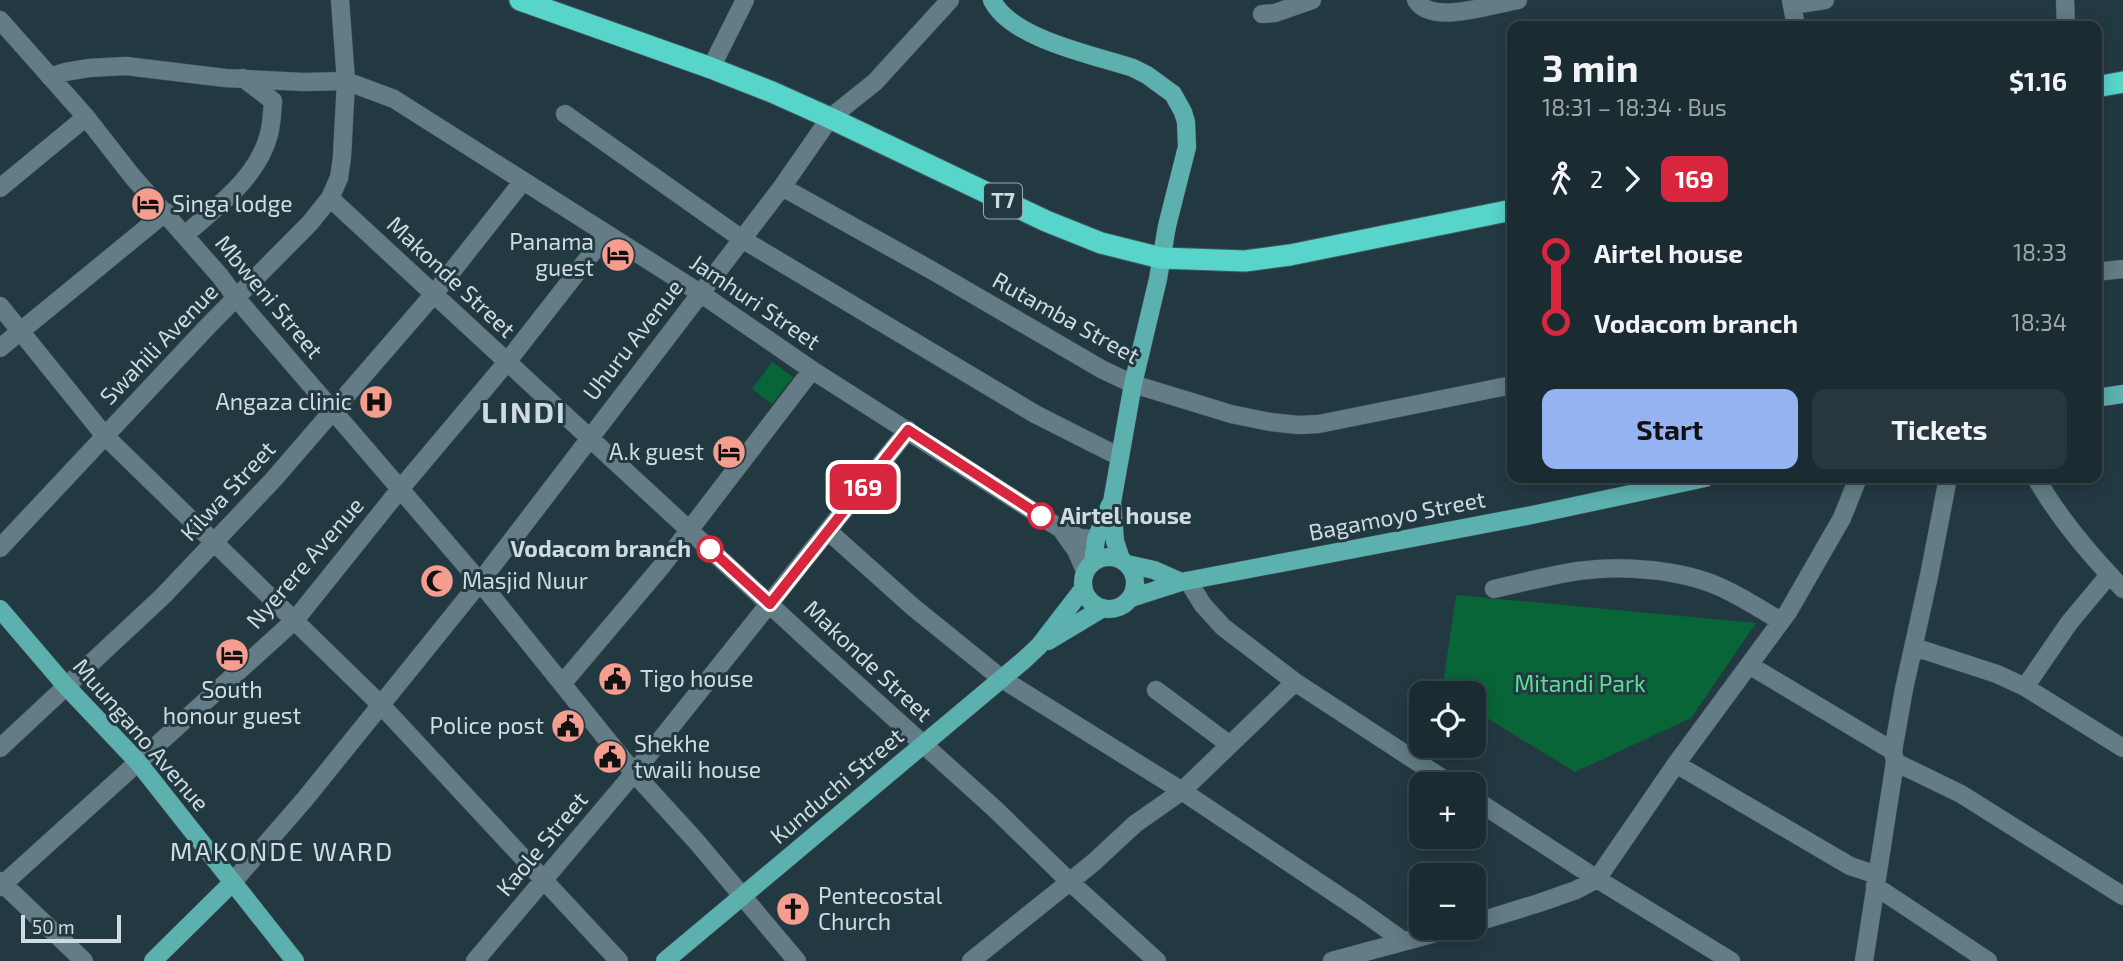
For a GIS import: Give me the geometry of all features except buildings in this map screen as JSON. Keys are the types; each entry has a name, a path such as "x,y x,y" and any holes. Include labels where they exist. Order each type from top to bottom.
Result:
{"highway":[{"name":"T7","path":"520,0 711,68 830,118 1046,221 1101,243 1161,258 1245,261 1290,255 1507,211"},
{"path":"2102,86 2123,82"}],"main road":[{"path":"992,0 1009,20 1032,35 1147,75 1173,94 1186,122 1187,147 1133,384 1112,502 1083,577 1083,589 1090,602 1102,608"},
{"path":"2102,397 2123,394"},
{"name":"Bagamoyo Street","path":"1130,597 1184,582 1532,515 1682,483"},
{"path":"1039,646 1102,608 1118,607 1134,591 1134,576 1115,541 1112,502"},
{"path":"1089,566 1110,557 1184,582"},
{"path":"1039,646 1083,589"},
{"name":"Muungano Avenue","path":"0,609 65,685 137,761 295,961"},
{"name":"Kunduchi Street","path":"665,961 1039,646"},
{"path":"153,961 232,883"}],"street":[{"name":"Swahili Avenue","path":"0,548 209,325 310,223 330,198 339,177 342,158 346,81 340,0"},
{"path":"711,68 745,0"},
{"name":"Uhuru Avenue","path":"232,883 305,799 480,582 782,187 830,118 875,82 950,0"},
{"path":"1416,0 1430,12 1454,13 1518,0"},
{"path":"1795,21 1791,3 1825,0"},
{"path":"2065,0 2066,21"},
{"path":"1262,14 1275,13 1310,1"},
{"name":"Mbweni Street","path":"0,20 86,117 132,176 166,212 237,299 401,488 634,773 797,961"},
{"path":"50,77 102,66 127,66 243,78 304,82 346,81"},
{"path":"184,235 237,188 251,172 268,140 273,101 243,78"},
{"name":"Jamhuri Street","path":"346,81 407,106 700,293 812,370 1061,529"},
{"path":"565,114 742,239 1035,414 1120,457"},
{"path":"0,188 86,117"},
{"name":"Kilwa Street","path":"0,748 163,596 215,543 434,294 523,181"},
{"name":"Rutamba Street","path":"782,187 1103,370 1133,384 1231,414 1270,422 1319,424 1507,386"},
{"name":"Makonde Street","path":"330,198 1157,961"},
{"path":"0,348 166,212"},
{"name":"Nyerere Avenue","path":"1,884 295,620 507,362 607,234"},
{"path":"2102,271 2123,269"},
{"path":"0,306 105,436 381,705 619,961"},
{"path":"562,684 627,610 812,370"},
{"name":"Kaole Street","path":"475,961 634,773 908,430"},
{"path":"1486,919 1539,904 1597,879 1676,764 1781,621 1842,518 1856,483"},
{"path":"1864,961 1904,689 1947,483"},
{"path":"2039,483 2087,550 2123,589"},
{"path":"1061,529 1080,538 1096,539"},
{"path":"1061,529 1089,566"},
{"path":"828,531 913,607 1002,679 1182,790 1402,940"},
{"path":"1494,589 1578,571 1661,571 1720,586 1781,621"},
{"path":"2025,687 2069,622 2109,575"},
{"path":"1184,582 1223,627 1295,682 1433,772"},
{"path":"1914,647 1997,674 2025,687 2123,748"},
{"path":"1749,665 2123,896"},
{"path":"971,961 1093,863 1135,824 1182,790 1295,682"},
{"path":"1156,691 1230,745"},
{"path":"1676,764 1876,881 1988,961"},
{"path":"1486,807 1731,961"},
{"path":"1,884 84,961"},
{"path":"1332,961 1409,938"}],"green space":[{"path":"772,362 793,377 772,404 752,389"},
{"name":"Mitandi Park","path":"1456,595 1756,623 1691,718 1575,772 1486,717 1486,681 1443,681"}],"bus line":[{"name":"169","path":"710,549 770,604 908,430 1041,516"}],"place":[{"name":"Singa lodge","path":"148,204"},
{"name":"Panama guest","path":"618,255"},
{"name":"Angaza clinic","path":"376,402"},
{"name":"A.k guest","path":"729,452"},
{"name":"Airtel house","path":"1041,516"},
{"name":"Vodacom branch","path":"710,549"},
{"name":"Masjid Nuur","path":"437,581"},
{"name":"South honour guest","path":"232,655"},
{"name":"Tigo house","path":"615,679"},
{"name":"Police post","path":"568,726"},
{"name":"Shekhe twaili house","path":"610,757"},
{"name":"Pentecostal Church","path":"793,909"}],"district":[{"name":"LINDI","path":"524,413"},
{"name":"MAKONDE WARD","path":"282,852"}]}
